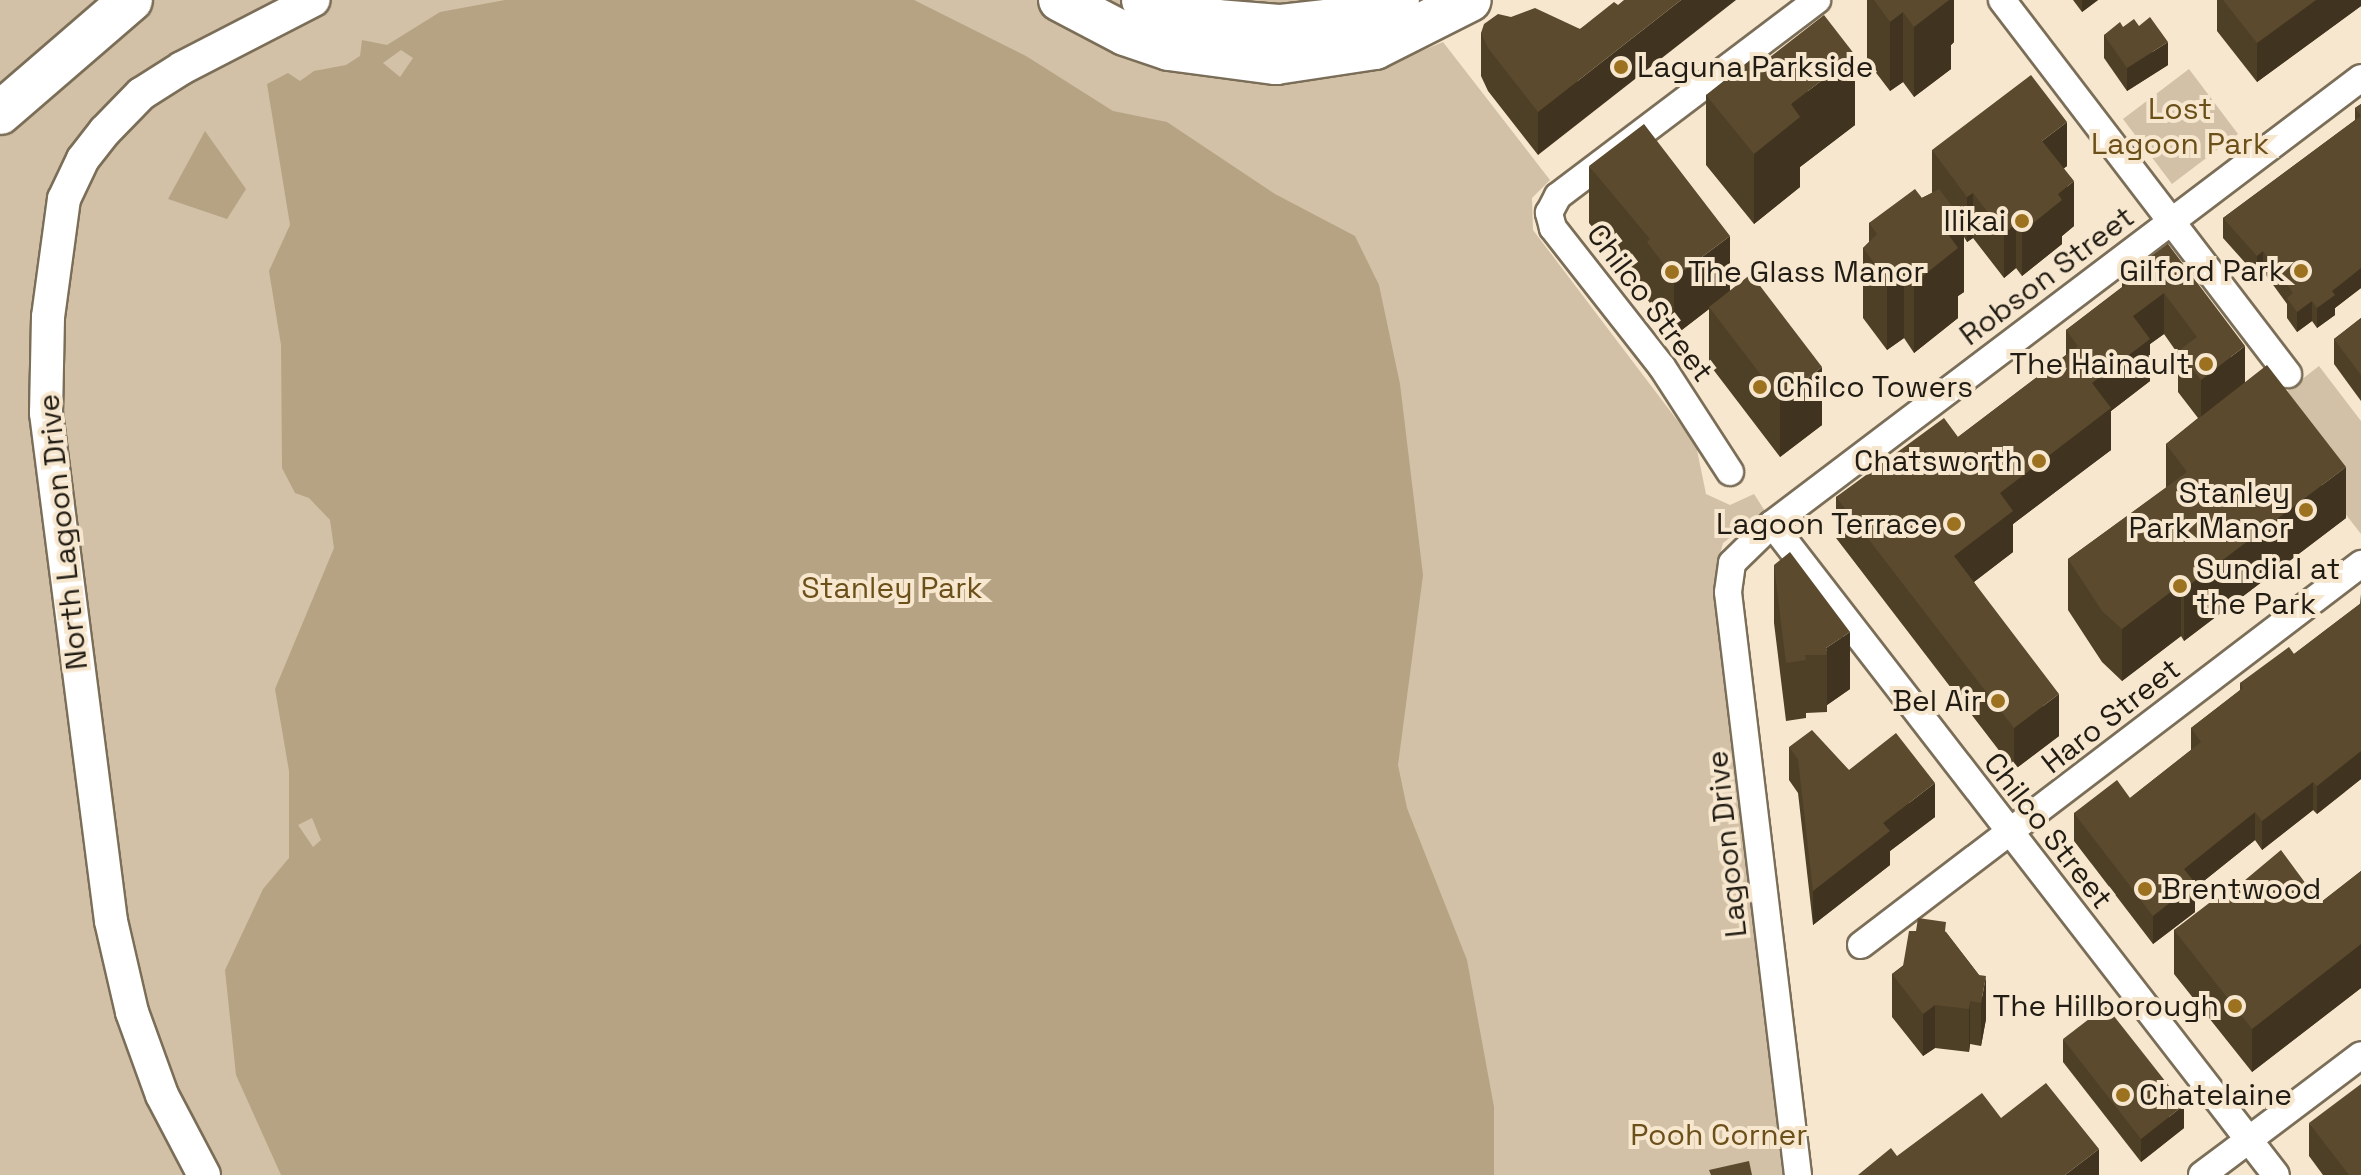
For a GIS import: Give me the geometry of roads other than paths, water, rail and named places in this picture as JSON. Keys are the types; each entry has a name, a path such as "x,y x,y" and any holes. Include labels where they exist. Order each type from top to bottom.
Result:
{"highway":[{"path":"1060,0 1140,39 1216,58 1292,62 1470,0"},
{"path":"1143,0 1193,16 1279,26 1326,9"},
{"path":"1232,0 1326,9 1390,29"},
{"path":"0,113 133,1"}],"street":[{"name":"North Lagoon Drive","path":"204,1175 162,1095 132,1012 111,921 46,413 48,317 64,199 83,159 105,131 141,94 182,68 314,0"},
{"name":"Chilco Street","path":"1730,472 1662,367 1553,228 1549,213 1558,196 1817,0"},
{"path":"2002,0 2288,374"},
{"name":"Robson Street","path":"1772,524 2361,78"},
{"name":"Chilco Street","path":"1772,524 2009,835 2276,1175"},
{"name":"Lagoon Drive","path":"1772,524 1735,556 1728,592 1798,1175"},
{"name":"Haro Street","path":"1861,945 2361,564"},
{"path":"2202,1175 2361,1055"}],"place":[{"name":"Laguna Parkside","path":"1621,67"},
{"name":"Ilikai","path":"2022,221"},
{"name":"Gilford Park","path":"2301,271"},
{"name":"The Glass Manor","path":"1672,272"},
{"name":"The Hainault","path":"2206,364"},
{"name":"Chilco Towers","path":"1760,387"},
{"name":"Chatsworth","path":"2039,461"},
{"name":"Stanley Park Manor","path":"2306,510"},
{"name":"Lagoon Terrace","path":"1954,524"},
{"name":"Sundial at the Park","path":"2180,586"},
{"name":"Bel Air","path":"1998,701"},
{"name":"Brentwood","path":"2145,889"},
{"name":"The Hillborough","path":"2235,1006"},
{"name":"Chatelaine","path":"2123,1095"}],"park label":[{"name":"Lost Lagoon Park","path":"2180,126"},
{"name":"Stanley Park","path":"892,588"},
{"name":"Pooh Corner","path":"1719,1135"}]}
